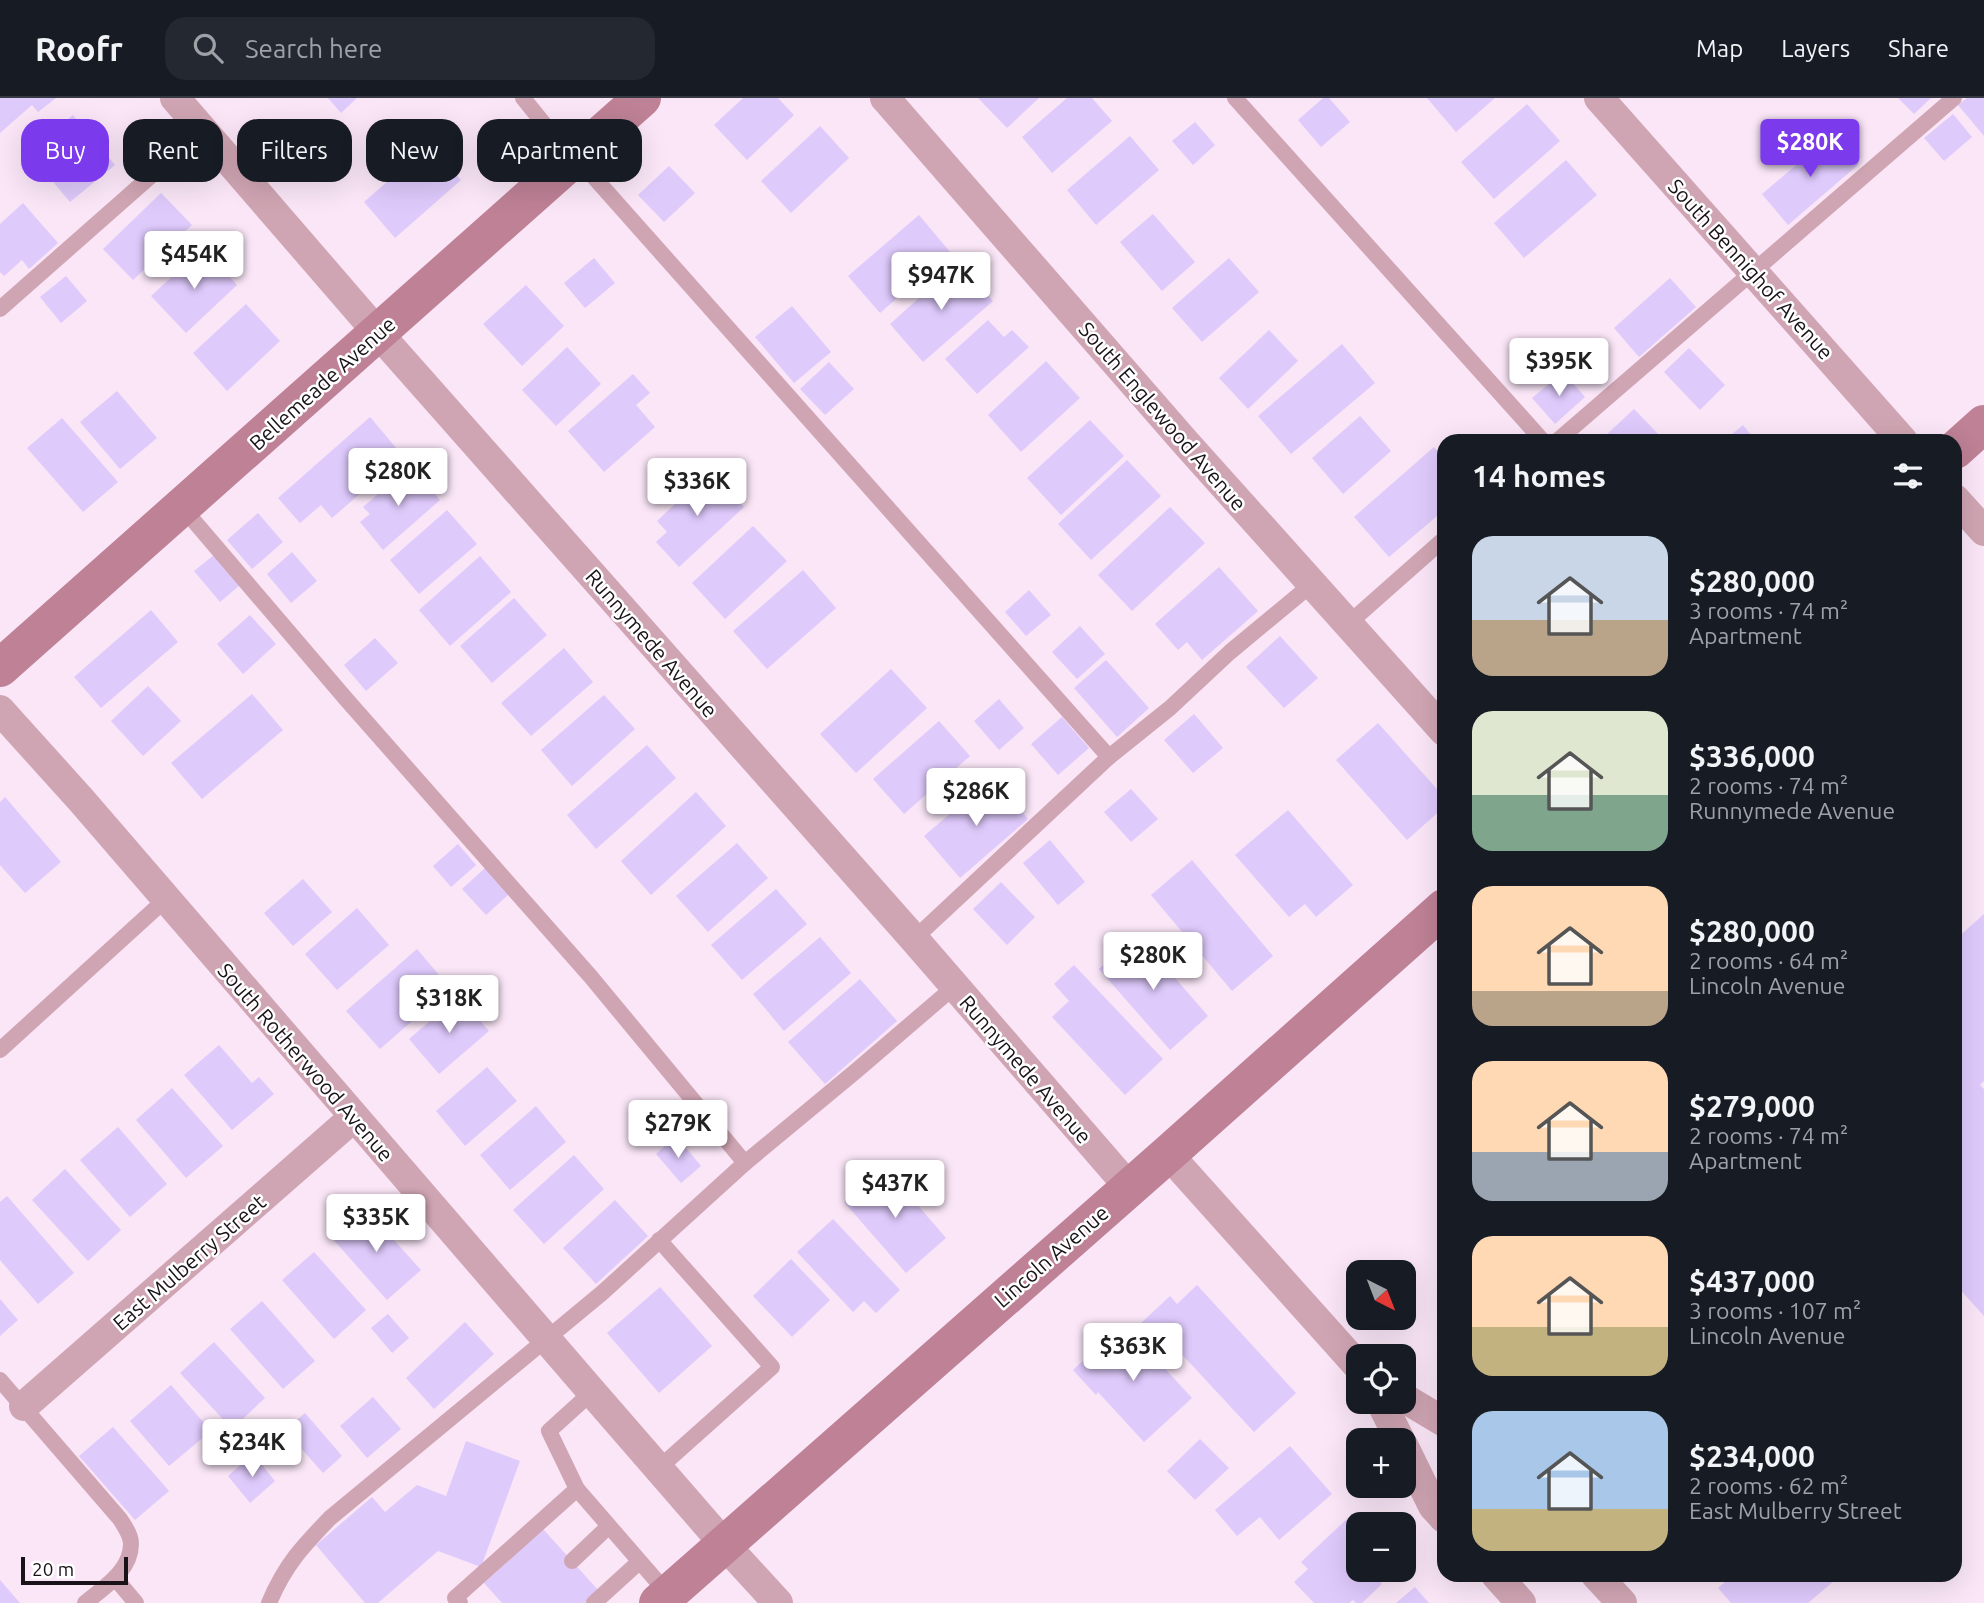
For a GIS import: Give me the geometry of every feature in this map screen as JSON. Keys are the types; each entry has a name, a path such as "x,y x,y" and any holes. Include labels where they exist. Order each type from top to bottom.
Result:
{"street":[{"name":"Runnymede Avenue","path":"175,98 193,119"},
{"name":"Bellemeade Avenue","path":"619,119 642,98"},
{"name":"South Englewood Avenue","path":"885,98 1185,442 1437,723"},
{"name":"South Bennighof Avenue","path":"1599,98 1897,434"},
{"name":"Runnymede Avenue","path":"223,153 1129,1187"},
{"name":"Bellemeade Avenue","path":"0,668 548,182"},
{"path":"1962,444 1984,424"},
{"path":"1962,507 1984,531"},
{"name":"South Rotherwood Avenue","path":"0,710 778,1603"},
{"name":"Lincoln Avenue","path":"663,1598 1437,914"},
{"name":"East Mulberry Street","path":"24,1406 354,1117"},
{"path":"1168,1154 1346,1353"},
{"path":"1416,1405 1437,1418"},
{"path":"1416,1472 1437,1511"},
{"path":"1502,1582 1521,1603"},
{"path":"1602,1582 1622,1603"}],"lane":[{"path":"523,98 540,119"},
{"path":"1235,98 1537,434"},
{"path":"1565,434 1951,99"},
{"path":"0,309 144,182"},
{"path":"598,182 1109,757"},
{"path":"182,507 346,699 591,977 745,1163"},
{"path":"1348,624 1437,545"},
{"path":"914,939 1109,757 1170,708 1230,652 1311,584"},
{"path":"0,1050 166,900"},
{"path":"269,1603 278,1581 299,1550 330,1518 602,1293 745,1163 954,986"},
{"path":"659,1240 772,1367 659,1468"},
{"path":"0,1380 120,1519 129,1535 131,1546 125,1565 115,1578 85,1603"},
{"path":"592,1392 548,1431 577,1489 639,1562 663,1598"},
{"path":"460,1603 455,1598 577,1489"},
{"path":"572,1561 608,1527"},
{"path":"594,1603 639,1562"},
{"path":"115,1578 135,1603"}],"building":[{"path":"0,98 56,98 38,112 32,105 0,133"},
{"path":"328,98 357,98 341,113"},
{"path":"743,98 778,98 794,115 747,160 714,125"},
{"path":"978,98 1039,98 1007,128"},
{"path":"1067,98 1092,98 1112,121 1052,173 1022,137"},
{"path":"1323,98 1329,98 1350,122 1321,147 1298,120"},
{"path":"1427,98 1495,98 1456,132"},
{"path":"1898,98 1931,98 1914,114"},
{"path":"1967,98 1984,98 1984,136 1958,105"},
{"path":"1527,104 1560,141 1494,199 1461,162"},
{"path":"1953,114 1972,137 1944,161 1924,138"},
{"path":"1195,122 1215,145 1193,165 1172,141"},
{"path":"820,126 849,158 791,213 761,181"},
{"path":"1833,134 1859,164 1788,225 1762,194"},
{"path":"1130,136 1159,170 1096,225 1067,190"},
{"path":"109,158 115,165 109,170"},
{"path":"1566,160 1597,195 1524,258 1494,223"},
{"path":"669,166 695,193 664,222 638,195"},
{"path":"53,182 94,182 70,202"},
{"path":"387,182 459,182 395,238 364,202"},
{"path":"161,193 192,225 133,280 103,249"},
{"path":"23,203 58,243 29,269 22,260 4,276 0,272 0,224"},
{"path":"1153,214 1195,262 1162,291 1120,242"},
{"path":"919,215 950,252 880,313 848,276"},
{"path":"203,248 237,285 186,333 151,296"},
{"path":"594,258 615,283 585,308 564,283"},
{"path":"1229,258 1259,292 1202,342 1172,308"},
{"path":"958,263 993,301 923,362 890,324"},
{"path":"66,276 87,301 61,323 40,297"},
{"path":"1670,278 1696,307 1639,357 1614,328"},
{"path":"526,285 564,326 522,366 483,324"},
{"path":"246,304 280,341 227,391 193,353"},
{"path":"792,306 831,352 794,383 755,337"},
{"path":"988,320 1004,337 1012,330 1029,347 977,394 945,359"},
{"path":"1269,330 1298,361 1248,409 1219,378"},
{"path":"1342,344 1375,383 1291,454 1258,416"},
{"path":"567,347 601,384 556,426 522,390"},
{"path":"1689,348 1725,385 1700,410 1664,372"},
{"path":"1046,361 1080,398 1021,452 988,415"},
{"path":"829,362 854,389 825,415 800,389"},
{"path":"1563,372 1585,397 1555,424 1532,398"},
{"path":"633,374 650,393 636,405 655,427 604,472 568,431"},
{"path":"117,391 157,438 120,469 80,422"},
{"path":"1634,409 1658,434 1607,434"},
{"path":"1360,416 1391,451 1343,494 1312,458"},
{"path":"370,417 403,456 332,518 321,505 300,523 278,498"},
{"path":"62,418 118,482 83,512 27,448"},
{"path":"1090,420 1124,456 1061,515 1027,478"},
{"path":"1743,425 1750,434 1732,434"},
{"path":"1434,447 1437,450 1437,516 1389,557 1354,517"},
{"path":"1127,460 1161,496 1091,560 1058,524"},
{"path":"411,466 440,500 383,550 360,522 370,514 363,507"},
{"path":"710,471 744,507 679,567 656,542 667,532 657,521"},
{"path":"1170,507 1205,543 1132,611 1098,575"},
{"path":"447,510 477,544 419,594 390,560"},
{"path":"258,513 283,542 252,569 227,540"},
{"path":"753,526 787,561 725,619 692,583"},
{"path":"292,552 317,581 291,603 267,574"},
{"path":"214,555 240,585 220,602 194,571"},
{"path":"480,556 511,592 450,646 419,610"},
{"path":"1219,567 1258,611 1202,660 1187,642 1178,650 1155,624"},
{"path":"803,570 836,608 767,669 733,631"},
{"path":"1029,590 1051,615 1026,636 1005,612"},
{"path":"514,598 547,635 492,683 460,646"},
{"path":"151,610 178,642 101,708 74,677"},
{"path":"250,615 276,644 243,674 217,644"},
{"path":"1080,626 1105,654 1077,679 1052,652"},
{"path":"1280,636 1318,678 1284,708 1246,667"},
{"path":"375,638 398,663 366,691 344,665"},
{"path":"564,648 593,682 531,736 501,703"},
{"path":"1106,660 1149,708 1117,737 1074,688"},
{"path":"891,669 927,708 856,773 820,734"},
{"path":"148,686 181,721 143,756 111,721"},
{"path":"252,694 283,730 202,799 171,763"},
{"path":"604,695 635,729 572,786 541,750"},
{"path":"999,699 1024,728 999,750 974,721"},
{"path":"1194,714 1223,748 1193,773 1164,740"},
{"path":"1062,717 1089,748 1058,775 1031,744"},
{"path":"939,721 970,756 904,814 873,779"},
{"path":"1378,723 1437,789 1437,813 1407,840 1336,760"},
{"path":"647,745 676,778 596,849 567,815"},
{"path":"993,777 1028,819 960,878 924,836"},
{"path":"1131,789 1158,819 1131,842 1104,812"},
{"path":"696,792 726,826 651,895 621,861"},
{"path":"5,797 61,862 25,893 0,865 0,802"},
{"path":"1288,810 1353,885 1316,917 1305,904 1289,917 1235,855"},
{"path":"1050,840 1085,882 1058,905 1023,863"},
{"path":"737,843 768,878 708,932 676,896"},
{"path":"458,844 476,865 451,887 433,866"},
{"path":"1192,860 1273,956 1232,991 1151,895"},
{"path":"485,868 509,894 486,915 462,889"},
{"path":"303,879 332,912 293,946 264,913"},
{"path":"1001,882 1035,917 1007,945 973,909"},
{"path":"776,889 807,924 742,980 711,945"},
{"path":"357,908 389,945 337,990 305,954"},
{"path":"1984,914 1984,1081 1980,1085 1984,1089 1984,1316 1962,1292 1962,934"},
{"path":"1137,934 1208,1016 1170,1050 1099,969"},
{"path":"820,937 851,973 784,1031 753,994"},
{"path":"417,949 450,988 380,1049 346,1011"},
{"path":"1074,965 1163,1059 1125,1095 1052,1017 1069,1001 1054,984"},
{"path":"860,979 897,1021 825,1084 788,1042"},
{"path":"459,996 489,1031 439,1074 409,1039"},
{"path":"219,1045 252,1083 259,1077 274,1094 232,1130 184,1075"},
{"path":"487,1067 517,1101 465,1146 436,1111"},
{"path":"172,1088 223,1146 186,1178 136,1120"},
{"path":"536,1106 566,1142 510,1190 480,1155"},
{"path":"118,1127 167,1184 130,1217 80,1160"},
{"path":"676,1136 701,1166 681,1183 656,1154"},
{"path":"574,1155 604,1189 544,1244 513,1210"},
{"path":"885,1167 946,1238 906,1273 844,1202"},
{"path":"65,1169 121,1230 88,1261 32,1200"},
{"path":"7,1196 74,1273 38,1304 0,1260 0,1202"},
{"path":"615,1200 648,1236 596,1284 563,1248"},
{"path":"364,1207 421,1270 387,1300 331,1237"},
{"path":"833,1219 900,1290 876,1313 864,1301 853,1312 797,1252"},
{"path":"314,1252 366,1310 334,1339 282,1280"},
{"path":"791,1259 830,1300 792,1337 753,1296"},
{"path":"1197,1285 1296,1393 1254,1432 1163,1334 1155,1341 1140,1324 1170,1296 1177,1304"},
{"path":"660,1287 712,1346 659,1393 607,1333"},
{"path":"0,1299 18,1320 0,1336"},
{"path":"262,1301 315,1361 283,1389 230,1329"},
{"path":"388,1314 409,1338 392,1353 371,1328"},
{"path":"465,1322 494,1354 434,1409 406,1378"},
{"path":"1123,1323 1192,1398 1144,1442 1098,1392 1096,1395 1073,1370"},
{"path":"214,1342 265,1398 232,1429 180,1373"},
{"path":"171,1385 211,1431 169,1466 130,1421"},
{"path":"373,1397 401,1429 367,1458 340,1426"},
{"path":"305,1413 342,1456 323,1473 285,1430"},
{"path":"113,1427 169,1491 135,1520 79,1456"},
{"path":"1200,1439 1229,1468 1195,1500 1167,1471"},
{"path":"466,1441 520,1461 481,1567 438,1551 378,1603 365,1603 316,1545 372,1497 385,1512 417,1485 446,1496"},
{"path":"1290,1446 1332,1494 1279,1540 1260,1517 1237,1536 1215,1510"},
{"path":"253,1454 275,1481 250,1503 228,1476"},
{"path":"1346,1520 1346,1582 1382,1584 1362,1603 1353,1600 1349,1603 1314,1603 1294,1582 1308,1569 1301,1562"},
{"path":"543,1529 599,1591 585,1603 502,1603 484,1583"},
{"path":"0,1580 20,1603 0,1603"},
{"path":"1725,1582 1833,1582 1808,1603 1731,1603 1718,1588"},
{"path":"1415,1587 1429,1603 1396,1603"}]}
